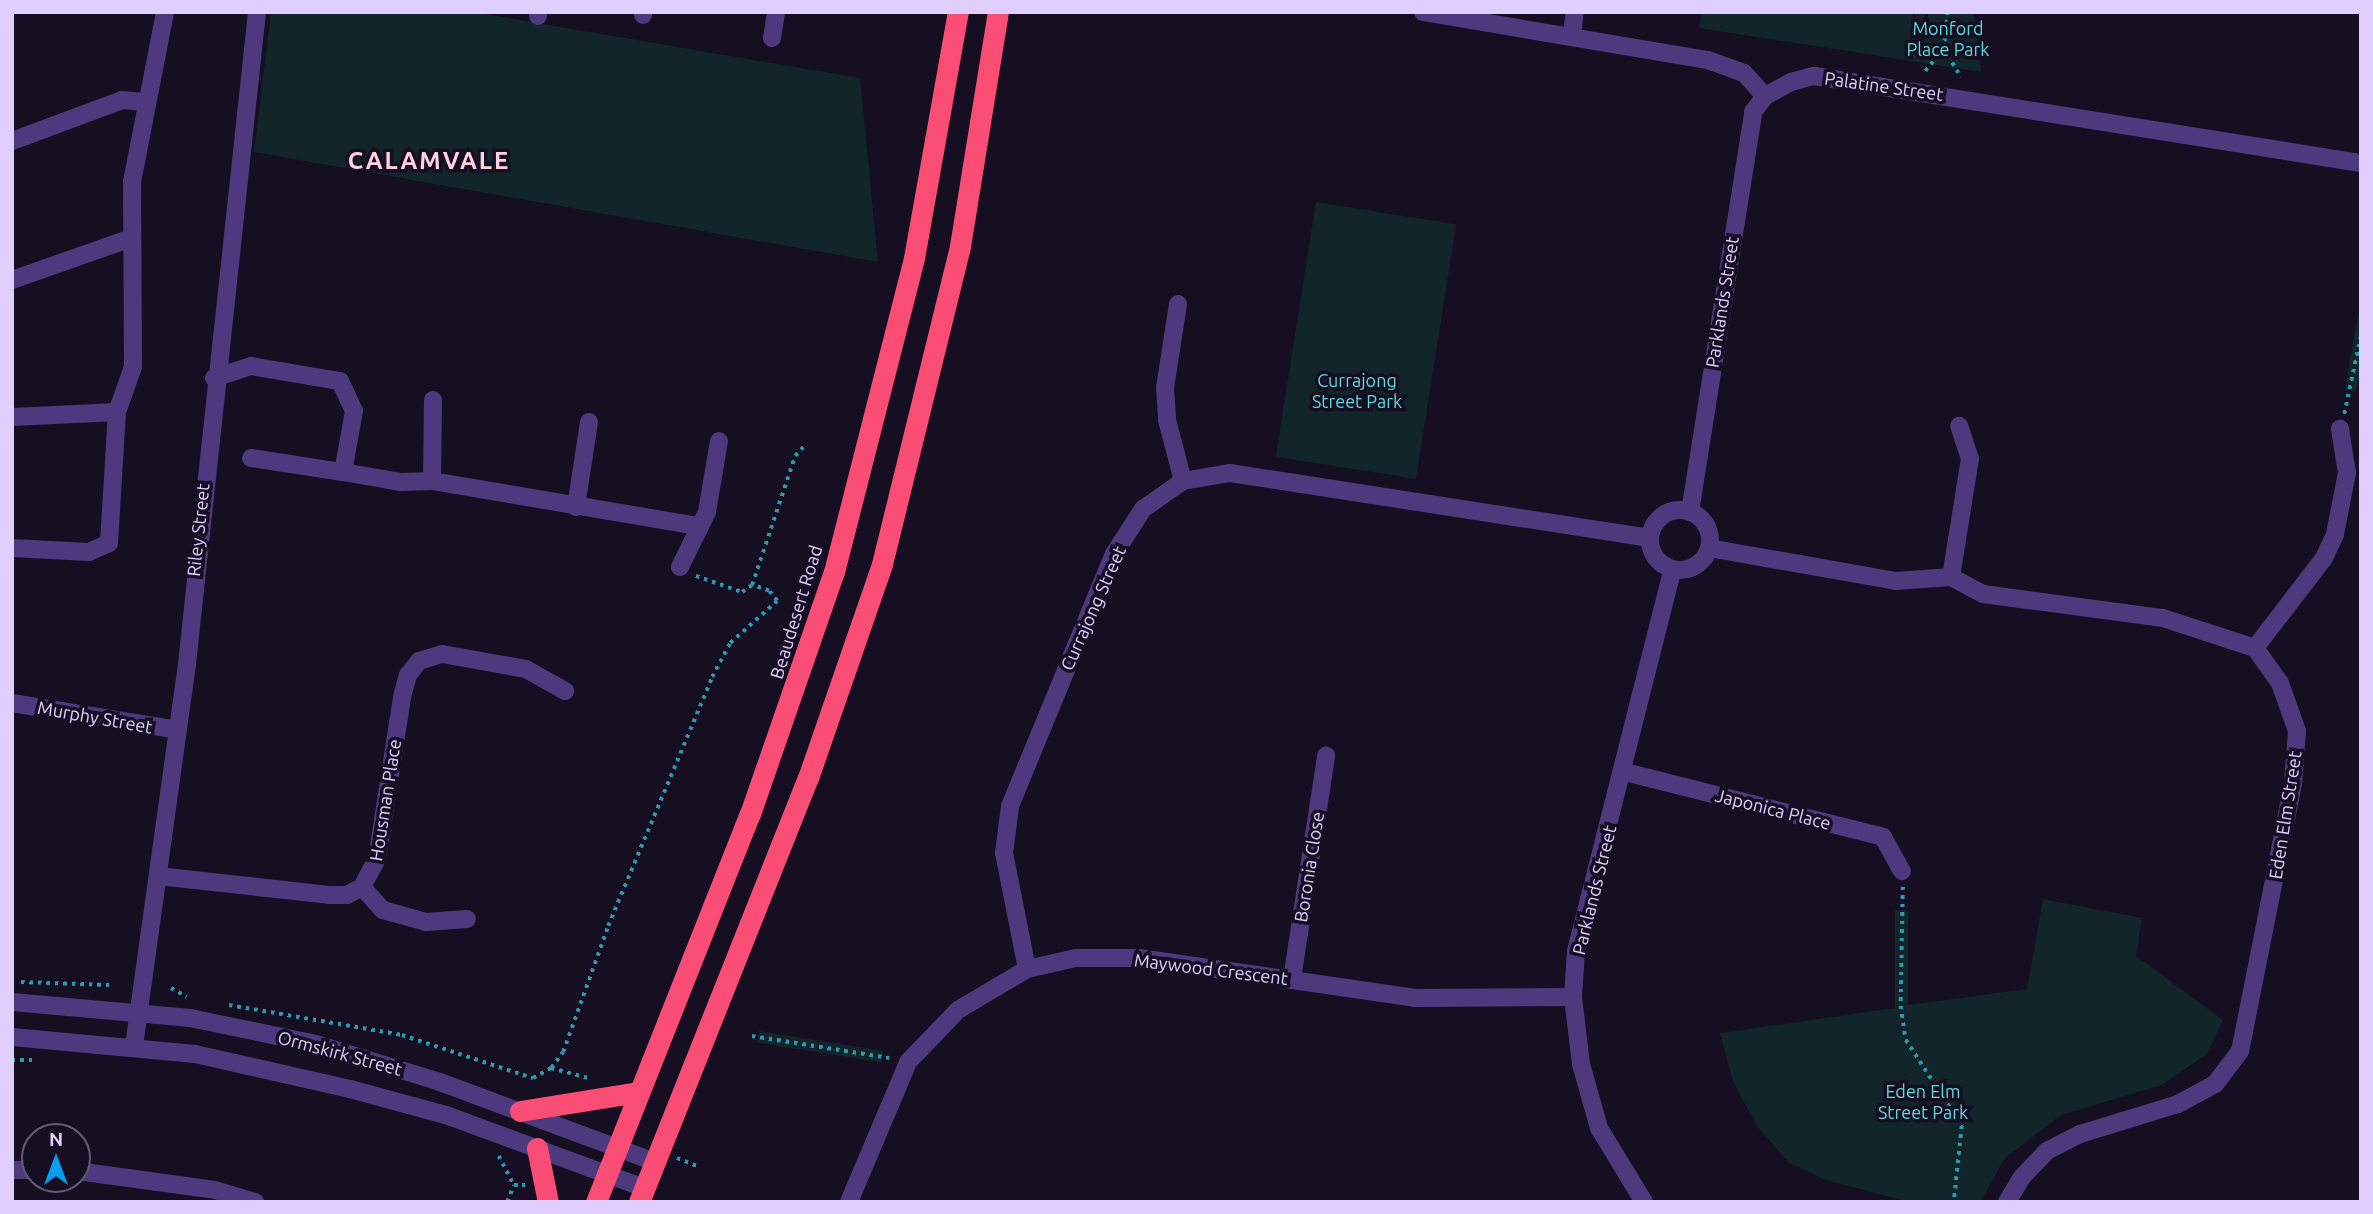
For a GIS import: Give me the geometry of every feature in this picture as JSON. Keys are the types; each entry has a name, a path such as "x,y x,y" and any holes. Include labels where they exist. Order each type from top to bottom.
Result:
{"highway":[{"name":"Beaudesert Road","path":"596,1202 755,802 834,572 911,271 958,12"},
{"path":"641,1195 665,1159 808,778 882,564 960,246 998,12"},
{"path":"520,1111 639,1092"},
{"path":"537,1147 542,1193"}],"street":[{"path":"12,548 89,552 109,542 117,412 133,367 132,182 144,102 164,12"},
{"name":"Riley Street","path":"134,1046 178,730 214,377 257,12"},
{"path":"772,38 776,12"},
{"path":"1423,12 1572,36 1734,67 1765,96"},
{"path":"1572,36 1575,12"},
{"name":"Palatine Street","path":"1765,96 1791,82 1814,76 2361,163"},
{"name":"Parklands Street","path":"1690,512 1749,131 1753,112 1765,96"},
{"path":"12,141 122,100 144,102"},
{"path":"12,280 131,238"},
{"path":"1178,304 1165,388 1167,420 1183,481"},
{"path":"214,377 251,366 340,381 354,411 344,472"},
{"path":"432,481 433,400"},
{"path":"12,417 117,412"},
{"path":"576,507 589,422"},
{"path":"1951,578 1970,459 1959,426"},
{"path":"1709,548 1896,581 1951,578 1983,594 2163,618 2255,648 2324,558 2335,534 2347,473 2340,429"},
{"path":"680,567 707,512 719,441"},
{"path":"251,458 401,482 432,481 698,526"},
{"name":"Currajong Street","path":"1027,969 1004,853 1010,806 1114,554 1143,509 1183,481 1230,473 1650,538"},
{"path":"1675,511 1690,512 1708,528 1709,548 1692,568 1674,569 1660,562 1650,538 1661,517 1675,511"},
{"name":"Parklands Street","path":"1643,1202 1599,1128 1581,1064 1573,997 1576,951 1625,772 1674,569"},
{"name":"Eden Elm Street","path":"2007,1202 2022,1177 2047,1151 2080,1134 2178,1104 2215,1084 2240,1051 2294,784 2297,731 2280,683 2255,648"},
{"name":"Housman Place","path":"362,887 377,859 402,697 408,675 419,661 442,654 526,668 565,691"},
{"name":"Murphy Street","path":"12,703 178,730"},
{"name":"Boronia Close","path":"1292,979 1326,755"},
{"name":"Japonica Place","path":"1625,772 1883,837 1902,871"},
{"path":"158,876 328,895 346,895 362,887 383,910 426,922 467,919"},
{"name":"Maywood Crescent","path":"849,1202 908,1062 958,1010 1027,969 1076,958 1139,958 1415,998 1573,997"},
{"name":"Ormskirk Street","path":"12,1002 138,1012 316,1044 520,1111 617,1148 665,1159"},
{"name":"Ormskirk Street","path":"12,1037 134,1046 195,1054 351,1089 537,1147 607,1174 641,1195"},
{"path":"91,1173 215,1190 255,1202"}],"path":[{"path":"1925,71 1944,48 1948,12"},
{"path":"1944,48 1961,78"},
{"path":"2340,429 2361,335"},
{"path":"680,567 726,588 742,592 752,585 795,456 803,447"},
{"path":"225,1004 402,1035 533,1078 551,1068 563,1052 608,926 712,677 730,643 777,601 769,591 752,585"},
{"path":"1902,871 1904,1028 1906,1040 1962,1126 1954,1202"},
{"path":"12,982 109,985"},
{"path":"171,988 199,999"},
{"path":"751,1036 908,1062"},
{"path":"12,1060 36,1059"},
{"path":"551,1068 589,1078 593,1090"},
{"path":"495,1153 503,1159 514,1185 507,1202"},
{"path":"665,1159 699,1167"},
{"path":"514,1185 542,1193"}],"green space":[{"path":"271,12 473,12 860,78 878,262 254,152"},
{"name":"Monford Place Park","path":"1702,12 1974,12 1981,72 1699,28"},
{"name":"Currajong Street Park","path":"1316,202 1456,224 1416,479 1276,457"},
{"path":"2361,297 2361,368 2356,392 2345,390"},
{"name":"Eden Elm Street Park","path":"2043,899 2142,918 2136,956 2223,1020 2207,1054 2162,1085 2061,1115 2004,1159 1981,1202 1909,1202 1826,1180 1789,1163 1757,1126 1733,1082 1720,1033 1895,1008 1895,910 1908,910 1908,1005 2027,989"},
{"path":"759,1031 883,1051 882,1063 757,1043"}],"district":[{"name":"CALAMVALE","path":"429,161"}]}
